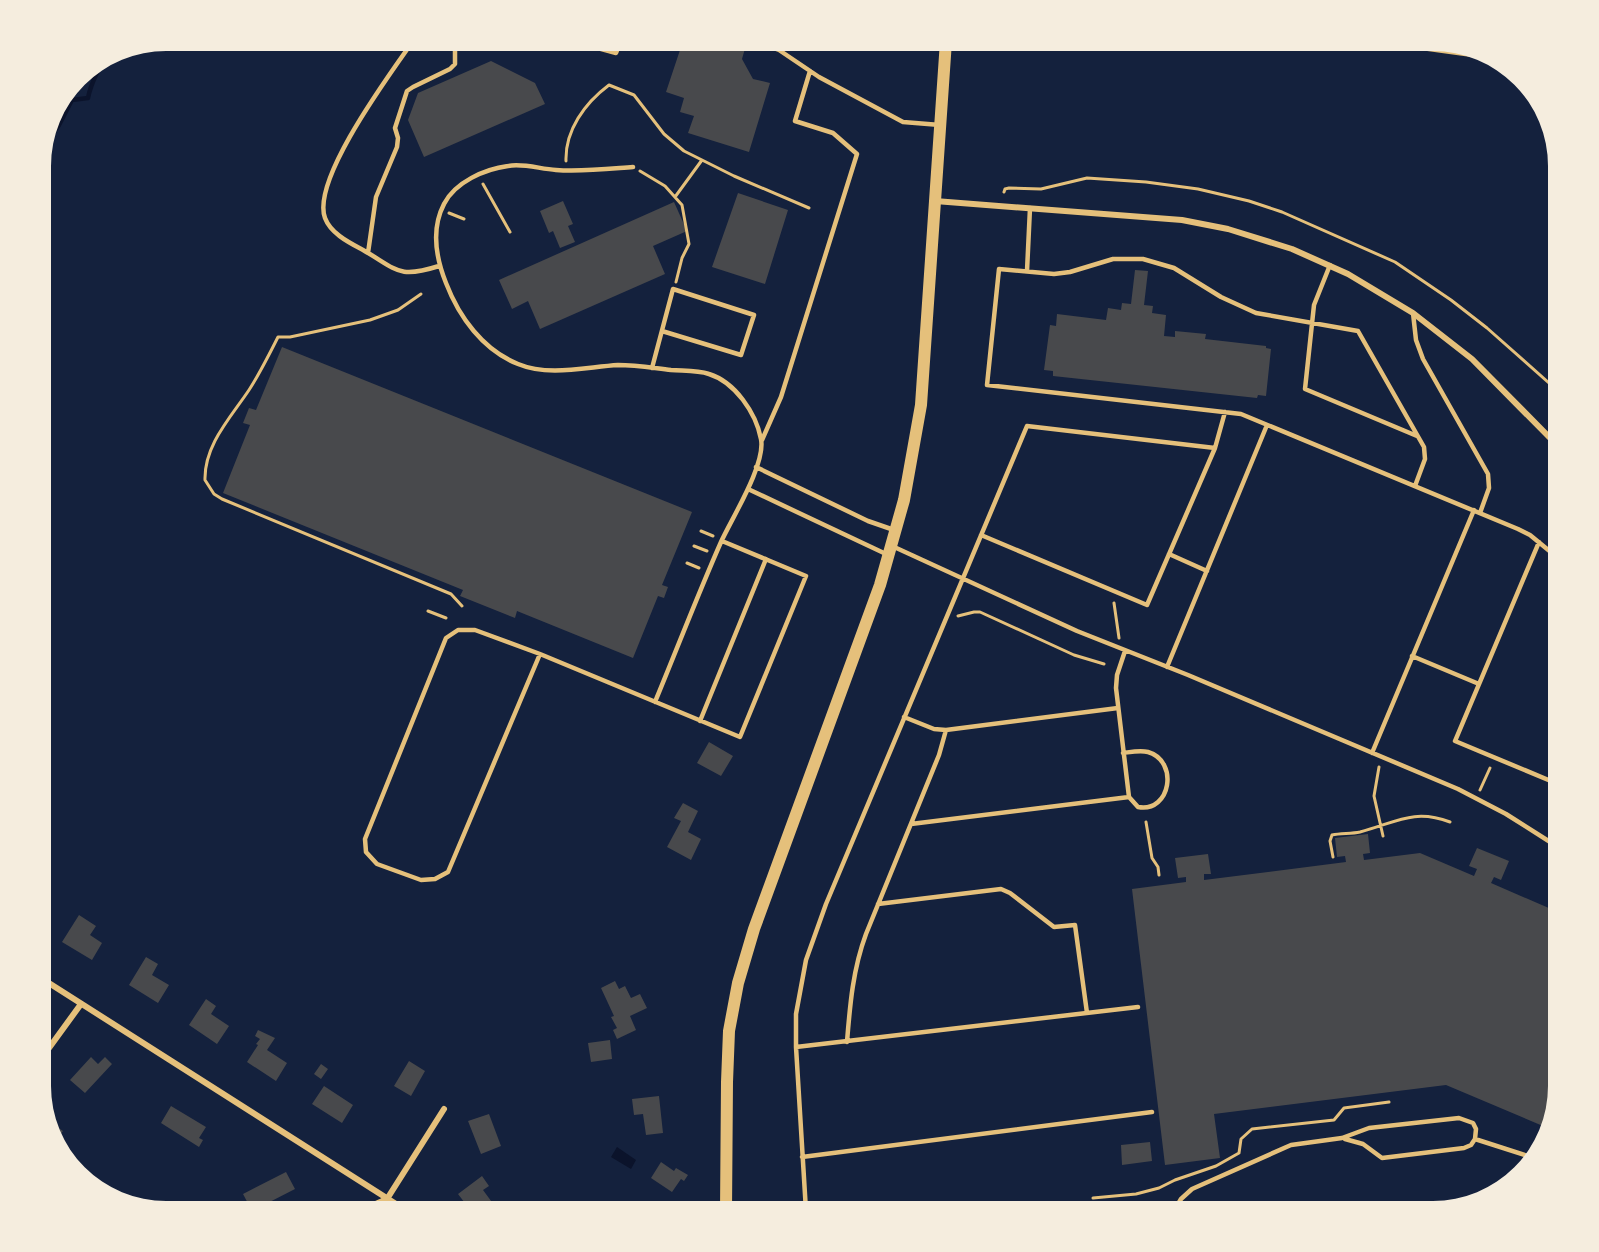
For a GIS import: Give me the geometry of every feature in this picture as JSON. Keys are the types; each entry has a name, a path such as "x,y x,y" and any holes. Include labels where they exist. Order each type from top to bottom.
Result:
{"main road":[{"path":"726,1201 728,1043 738,983 754,929 891,551 912,462 921,405 945,51"}],"street":[{"path":"935,201 1151,216 1205,224 1267,241 1330,265 1369,285 1413,313 1472,359 1548,436"},
{"path":"51,984 391,1201"},
{"path":"51,1045 81,1004"},
{"path":"381,1201 387,1198 444,1109"}],"lane":[{"path":"406,51 368,106 338,159 328,181 323,204 325,218 333,230 345,240 396,270 416,273 439,266"},
{"path":"368,253 376,197 397,147 398,138 395,128 407,91 450,69 455,64 455,51"},
{"path":"780,51 810,71 903,122 940,125"},
{"path":"655,702 722,541 748,489 761,454 762,440 781,397 857,154 833,133 795,121 810,71"},
{"path":"633,167 567,171 514,165 493,169 457,186 441,210 436,249 439,266 456,306 472,330 494,351 518,364 535,369 577,370 619,365 711,374 732,386 748,408 762,440"},
{"path":"1027,272 1030,208"},
{"path":"1415,486 1425,454 1418,436 1358,331 1273,317 1248,310 1221,297 1174,268 1143,259 1113,260 1063,273 999,269 987,385 1226,412 1244,416 1524,532 1548,550"},
{"path":"1330,265 1316,297 1305,389 1418,436"},
{"path":"652,368 662,330 673,289 754,315 741,354 662,330"},
{"path":"1372,753 1412,656 1489,488 1488,474 1423,359 1416,340 1413,313"},
{"path":"981,535 1147,605 1215,448 1226,412"},
{"path":"1167,667 1267,425"},
{"path":"805,1201 795,1024 799,993 813,938 1027,426 1215,448"},
{"path":"756,467 868,521 896,530"},
{"path":"748,489 891,551 963,578 1063,625 1475,798 1548,841"},
{"path":"540,654 448,872 435,879 421,880 376,864 366,852 365,839 446,638 458,630 475,630 540,654 740,737 806,576 722,541"},
{"path":"1539,542 1455,741 1548,780"},
{"path":"1169,554 1207,571"},
{"path":"700,721 766,559"},
{"path":"1123,753 1140,751 1152,754 1161,760 1167,771 1167,789 1155,804 1141,807 1135,805 1129,797 1123,753 1116,681 1125,651"},
{"path":"1412,656 1479,684"},
{"path":"904,717 937,730 946,730 1118,708"},
{"path":"847,1042 855,970 878,904 939,755 946,730"},
{"path":"911,824 1129,797"},
{"path":"878,904 1001,889 1010,893 1054,927 1075,925 1087,1013"},
{"path":"796,1047 1138,1008"},
{"path":"802,1157 1152,1112"},
{"path":"1180,1201 1192,1189 1294,1144 1342,1138 1369,1128 1463,1118 1473,1123 1476,1129 1476,1139 1464,1148 1385,1158 1360,1143 1342,1138"},
{"path":"1476,1139 1525,1155"}],"path":[{"path":"567,171 566,150 575,123 595,96 609,85 634,95 664,134 684,151 734,176 809,208"},
{"path":"675,197 702,160"},
{"path":"633,167 665,186 682,205 689,244 682,258 673,289"},
{"path":"478,176 510,232"},
{"path":"421,294 398,310 370,320 290,337 278,337 261,371 218,435 210,454 205,480 214,494 222,499 451,594 462,606"},
{"path":"1118,593 1114,601 1119,638"},
{"path":"428,611 446,618"},
{"path":"958,616 980,612 1074,655 1104,664"},
{"path":"1379,767 1374,796 1383,836"},
{"path":"1480,790 1490,768"},
{"path":"1333,857 1330,841 1332,835 1361,832 1418,815 1437,817 1450,822"},
{"path":"1146,822 1152,858 1158,867 1159,875"},
{"path":"1084,1200 1136,1194 1160,1188 1175,1180 1216,1166 1239,1153 1241,1139 1252,1129 1334,1120 1344,1108 1389,1102"}],"water":[{"path":"617,1147 636,1160 631,1169 611,1157"}],"building":[{"path":"680,51 744,51 742,59 753,79 770,83 749,152 688,133 694,116 680,112 684,98 666,92"},
{"path":"491,61 535,83 545,104 424,157 408,120 418,93"},
{"path":"738,193 788,210 765,284 712,267"},
{"path":"563,201 573,224 568,226 575,242 560,248 553,231 549,233 540,211"},
{"path":"674,202 687,231 653,246 665,274 540,329 528,301 512,309 499,280"},
{"path":"1135,270 1148,271 1144,305 1153,306 1152,313 1166,315 1164,336 1175,337 1175,331 1206,334 1205,339 1266,346 1271,349 1266,396 1258,395 1257,398 1053,376 1053,371 1044,370 1050,325 1056,326 1057,314 1106,320 1108,308 1121,310 1122,303 1131,304"},
{"path":"282,347 692,512 662,585 668,587 664,598 658,596 633,658 517,611 515,618 460,596 463,590 223,493 250,425 243,423 249,408 256,410"},
{"path":"709,742 733,756 721,776 697,763"},
{"path":"683,803 698,811 688,832 701,839 691,860 667,847 681,821 674,818"},
{"path":"1368,834 1370,853 1363,854 1364,860 1420,853 1474,876 1477,869 1469,866 1477,848 1509,861 1501,880 1494,877 1491,883 1548,908 1548,1086 1546,1108 1541,1125 1446,1085 1214,1114 1220,1158 1165,1165 1132,889 1186,882 1186,877 1178,878 1175,858 1208,854 1211,874 1204,874 1204,880 1346,862 1345,856 1337,857 1335,838"},
{"path":"79,915 96,926 90,935 102,943 92,960 62,942"},
{"path":"146,957 158,964 152,975 169,985 158,1003 129,985"},
{"path":"615,981 619,989 625,986 631,998 640,994 647,1008 630,1016 636,1030 617,1039 613,1030 617,1028 611,1017 614,1016 601,988"},
{"path":"206,999 216,1006 211,1014 229,1026 217,1044 189,1025"},
{"path":"258,1030 275,1038 267,1050 287,1063 276,1081 247,1062 258,1045 256,1044 260,1039 255,1036"},
{"path":"610,1040 612,1059 591,1062 588,1043"},
{"path":"91,1057 98,1064 105,1057 112,1064 85,1093 70,1080"},
{"path":"409,1061 425,1071 411,1096 394,1086"},
{"path":"321,1064 328,1069 321,1079 314,1074"},
{"path":"324,1086 353,1105 342,1123 312,1104"},
{"path":"659,1096 663,1133 646,1135 643,1114 634,1115 632,1099"},
{"path":"171,1106 206,1127 199,1138 203,1140 199,1147 161,1123"},
{"path":"489,1114 501,1146 481,1154 468,1121"},
{"path":"1150,1142 1152,1161 1122,1165 1121,1145"},
{"path":"661,1162 674,1171 676,1168 688,1175 684,1181 681,1179 672,1192 651,1178"},
{"path":"286,1172 295,1189 272,1201 247,1201 243,1194"},
{"path":"482,1176 489,1186 483,1190 491,1201 463,1201 458,1194"}],"waterway":[{"path":"59,125 72,100 88,98 96,75"}]}
